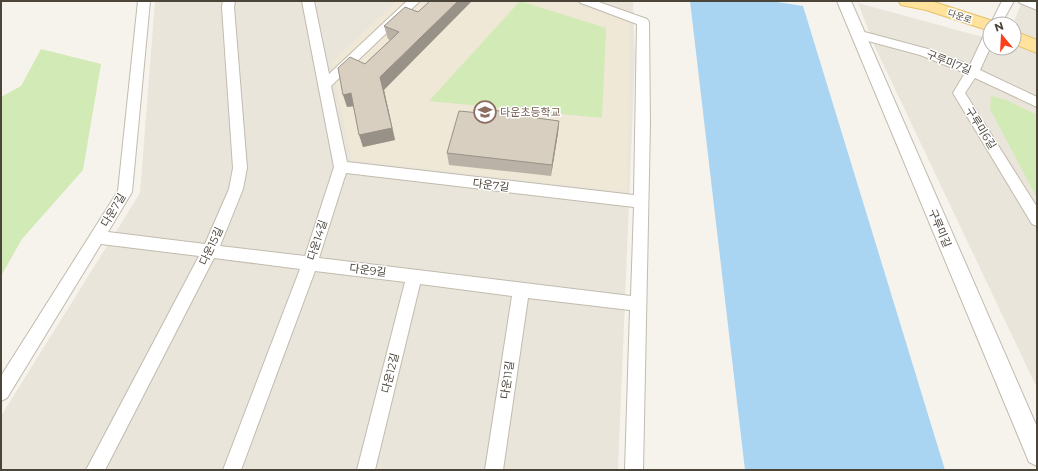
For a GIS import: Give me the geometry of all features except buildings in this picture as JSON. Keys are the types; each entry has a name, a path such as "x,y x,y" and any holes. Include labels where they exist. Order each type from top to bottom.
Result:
{"main road":[{"name":"다운로","path":"907,1 930,6 982,23"},
{"path":"1022,40 1037,47"}],"street":[{"name":"다운7길","path":"1,392 125,192 144,1"},
{"name":"다운15길","path":"95,470 210,251 236,189 240,168 228,7 229,1"},
{"name":"다운14길","path":"232,470 310,263 341,167 308,1"},
{"path":"324,85 414,1"},
{"path":"585,1 643,22 643,124 634,470"},
{"name":"구루미길","path":"844,1 1037,454"},
{"path":"1000,16 1008,1"},
{"path":"1024,1 1037,6"},
{"name":"구루미7길","path":"857,34 924,52 973,71 1037,102"},
{"name":"구루미6길","path":"982,52 973,71 959,93 1037,220"},
{"name":"다운7길","path":"341,167 641,202"},
{"name":"다운9길","path":"97,237 638,304"},
{"name":"다운12길","path":"366,470 414,276"},
{"name":"다운11길","path":"494,470 521,289"}],"shaded area":[{"path":"155,1 633,1 635,58 618,470 1,470 1,416 140,193"},
{"name":"다운초등학교","path":"397,1 567,1 630,22 627,192 352,160 331,63"},
{"path":"1022,1 1037,1 1037,388 875,47 858,3 982,37 982,56 1022,56 1022,16 1016,16"}],"green space":[{"path":"520,1 606,28 602,118 429,101"},
{"path":"41,49 101,64 83,170 22,239 1,276 1,97 21,86"},
{"path":"991,96 1006,100 1037,115 1037,198 990,109"}],"water":[{"path":"690,1 771,1 803,6 945,470 745,470"}],"place":[{"name":"다운초등학교","path":"485,112"}]}
